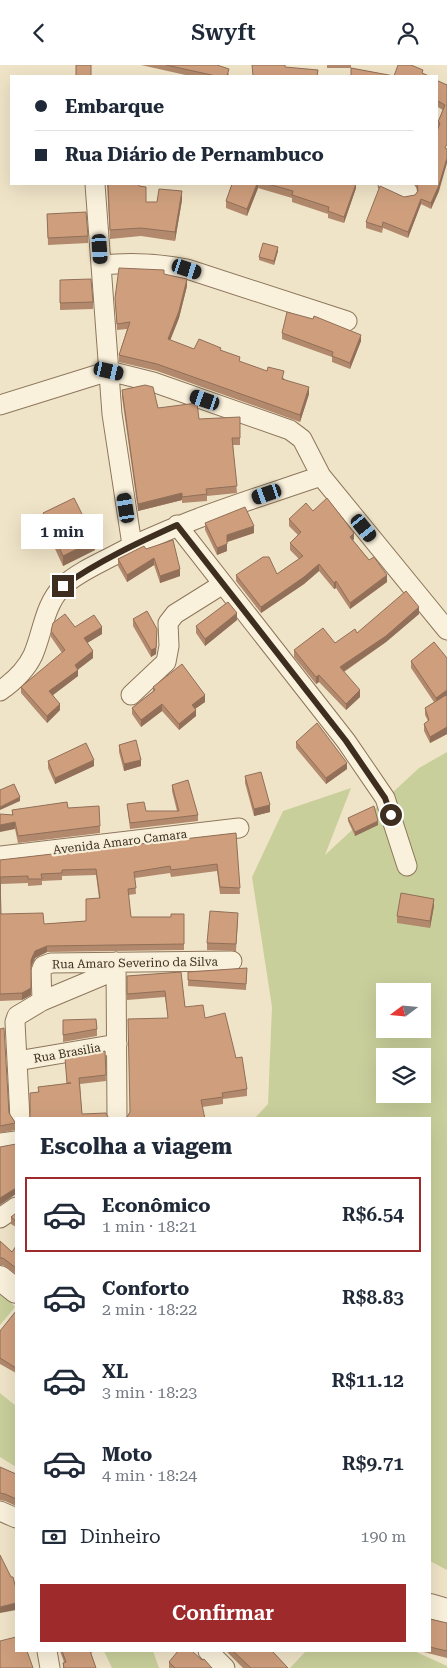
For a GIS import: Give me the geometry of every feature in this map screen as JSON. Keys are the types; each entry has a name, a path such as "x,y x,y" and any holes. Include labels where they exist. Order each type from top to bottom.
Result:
{"street":[{"path":"95,185 112,414 132,545"},
{"path":"390,185 408,192"},
{"path":"101,265 132,262 162,263 187,269 347,321"},
{"path":"0,405 109,371 153,382 290,430 302,439 321,476 447,630"},
{"path":"0,691 15,679 32,656 46,612 63,586 85,571 132,545 177,525 321,476"},
{"path":"177,525 346,741 385,798 407,866"},
{"path":"131,695 166,662 169,646 168,623 175,614 224,584"},
{"name":"Avenida Amaro Camara","path":"0,856 239,828"},
{"name":"Rua Amaro Severino da Silva","path":"42,1001 41,971 46,964 116,966 232,961"},
{"name":"Rua Amaro Severino da Silva","path":"20,1117 15,1022 17,1015 116,966"},
{"name":"Rua Brasilia","path":"116,966 117,1117"},
{"name":"Rua Brasilia","path":"17,1061 117,1044"},
{"path":"0,1143 15,1141"},
{"path":"0,1218 15,1208"},
{"path":"0,1278 15,1290"},
{"path":"0,1511 15,1518"},
{"path":"431,1607 447,1611"},
{"path":"47,1652 50,1668"},
{"path":"209,1652 226,1668"}],"green space":[{"path":"447,752 447,1570 431,1562 431,1117 256,1117 268,1104 272,1007 252,877 283,811 351,788 325,855 419,768"},
{"path":"1,1292 15,1307 0,1325 0,1294"},
{"path":"0,1393 15,1405 15,1466 0,1457"},
{"path":"104,1652 153,1652 159,1668 112,1668"},
{"path":"305,1652 416,1652 447,1666 447,1668 290,1668"}],"building":[{"path":"76,65 91,65 91,75 76,75"},
{"path":"166,65 217,65 229,69 227,75 211,75"},
{"path":"252,65 285,65 285,67 318,70 317,75 253,75"},
{"path":"398,65 411,65 423,70 422,73 427,75 394,75"},
{"path":"351,68 389,75 351,75"},
{"path":"438,81 447,85 447,144 445,148 447,149 447,158 439,185 431,203 421,199 408,232 383,222 382,227 366,222 380,186 404,197 415,195 418,191 417,185 438,185 438,128 440,123 438,122 445,105 438,101"},
{"path":"108,185 139,185 146,187 146,202 157,202 159,189 182,191 175,232 141,228 110,230"},
{"path":"232,185 257,185 247,209 226,201"},
{"path":"272,185 356,185 344,217 328,211 329,207 292,195 293,191"},
{"path":"86,212 88,236 48,238 47,214"},
{"path":"263,243 278,247 274,261 259,257"},
{"path":"119,268 164,270 164,274 187,279 179,311 168,339 194,349 199,339 221,348 220,350 240,357 239,361 267,371 268,367 284,371 282,379 309,387 300,415 157,364 119,355 130,322 117,324 115,298"},
{"path":"91,279 93,302 60,303 60,280"},
{"path":"287,312 313,319 314,316 361,335 350,363 332,356 333,352 282,333"},
{"path":"145,385 153,387 158,408 197,403 199,419 240,417 240,438 232,438 237,486 206,489 207,494 182,497 182,493 138,504 122,390"},
{"path":"74,498 95,540 63,556 43,513"},
{"path":"327,498 354,533 350,537 369,560 374,557 387,575 350,603 336,581 334,583 319,564 304,577 261,607 236,575 263,557 269,557 277,574 303,556 290,543 301,532 289,519 306,503 313,511"},
{"path":"245,507 254,526 227,535 227,544 217,548 205,523"},
{"path":"173,540 180,569 160,576 154,558 127,575 118,559 144,546 146,549"},
{"path":"406,591 419,607 386,636 340,667 360,690 346,704 319,675 316,677 294,650 323,628 335,643 355,629 357,633"},
{"path":"228,602 237,613 205,639 196,626"},
{"path":"147,611 157,629 156,648 151,650 133,619"},
{"path":"65,614 75,627 94,615 102,627 84,638 93,651 75,665 78,670 49,691 60,704 47,716 21,687 65,650 51,631 53,623"},
{"path":"434,642 447,658 447,690 436,698 411,661"},
{"path":"182,664 205,695 192,705 196,710 179,724 162,704 141,720 132,708 155,690 153,687"},
{"path":"446,695 447,727 430,737 424,724 429,720 425,708"},
{"path":"317,723 347,763 326,778 296,742"},
{"path":"136,740 141,760 124,764 119,745"},
{"path":"86,743 94,760 55,778 48,761"},
{"path":"261,772 270,805 254,809 245,776"},
{"path":"188,780 198,815 130,823 127,804 144,802 146,811 179,811 172,785"},
{"path":"14,784 20,797 0,807 0,790"},
{"path":"67,802 68,808 99,806 100,826 18,836 15,822 0,825 0,814 13,815 12,810"},
{"path":"374,806 378,821 355,832 348,818"},
{"path":"236,833 240,888 220,887 217,864 171,870 170,866 134,872 136,888 128,889 131,917 171,917 171,914 184,914 184,944 47,946 35,951 31,960 31,988 22,993 0,994 0,877 0,860","holes":["96,869 100,898 86,899 86,921 44,924 43,913 1,914 0,877 28,876 28,879 42,879 41,874 62,873 62,870"]},
{"path":"401,893 434,899 430,921 397,916"},
{"path":"210,911 238,913 236,944 207,943"},
{"path":"247,968 246,984 188,980 188,972"},
{"path":"181,972 185,1007 203,1005 205,1018 225,1013 236,1058 242,1057 247,1089 222,1093 223,1097 201,1100 205,1117 127,1117 130,1112 128,1019 168,1018 165,991 127,994 127,976"},
{"path":"96,1019 97,1029 63,1035 63,1020"},
{"path":"4,1028 9,1113 15,1123 0,1126 0,1029"},
{"path":"105,1051 106,1075 79,1078 82,1114 106,1113 108,1117 30,1117 30,1093 39,1092 38,1087 71,1083 67,1083 65,1058"},
{"path":"15,1144 15,1189 0,1198 0,1147"},
{"path":"0,1241 12,1252 15,1248 15,1267 3,1258 0,1258"},
{"path":"15,1312 15,1367 0,1358 0,1331"},
{"path":"0,1467 15,1474 15,1499 0,1493"},
{"path":"0,1555 11,1577 13,1577 15,1603 0,1607"},
{"path":"431,1619 447,1623 447,1651 431,1647"},
{"path":"15,1637 15,1652 27,1652 33,1668 0,1668 0,1641"},
{"path":"62,1652 90,1652 96,1668 64,1668 63,1663 66,1662"},
{"path":"177,1652 193,1652 202,1660 204,1659 212,1668 175,1668 169,1662"},
{"path":"234,1652 273,1652 288,1668 251,1668"}],"route":[{"path":"63,586 85,571 132,545 177,525 346,741 385,798 391,815"}]}
